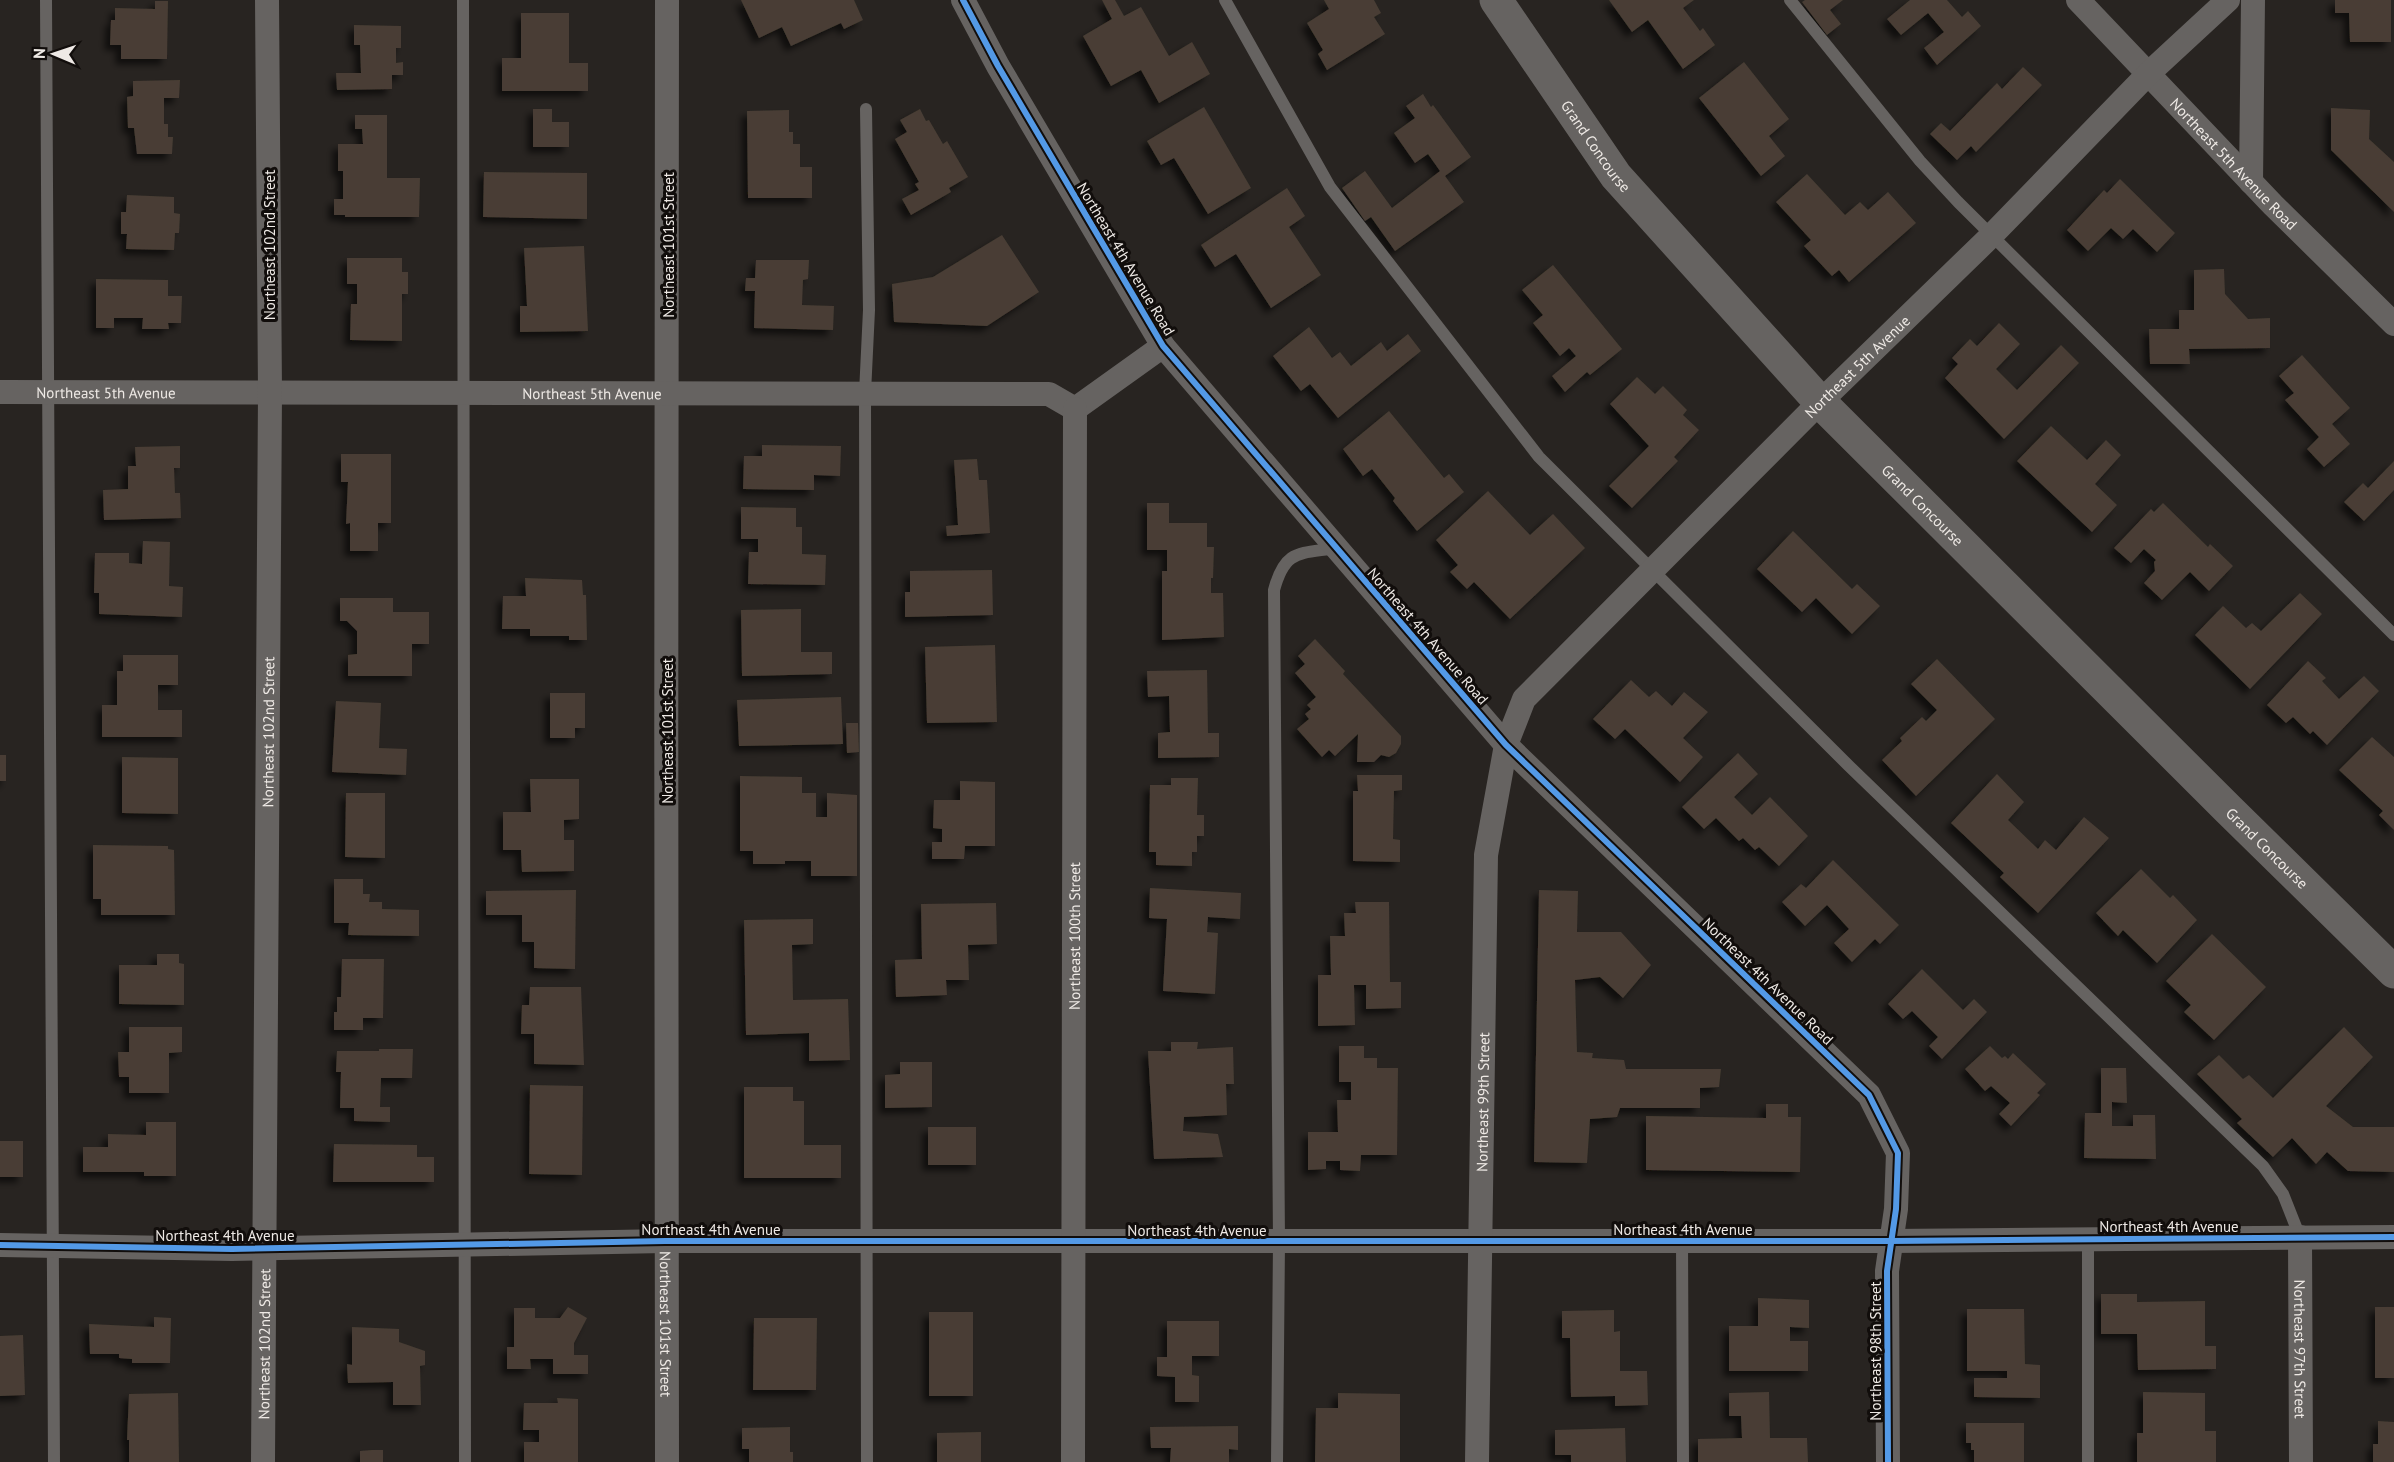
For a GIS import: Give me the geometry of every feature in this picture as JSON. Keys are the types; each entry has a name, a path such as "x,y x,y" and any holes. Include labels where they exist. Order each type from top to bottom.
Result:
{"street":[{"name":"Northeast 102nd Street","path":"263,1462 270,392 267,0"},
{"name":"Northeast 101st Street","path":"667,0 665,1241 667,1462"},
{"name":"Northeast 4th Avenue Road","path":"963,0 998,66 1163,346 1506,745 1869,1095 1898,1153 1896,1209 1890,1240"},
{"name":"Grand Concourse","path":"1496,0 1617,176 1820,402 2394,972"},
{"name":"Northeast 5th Avenue Road","path":"2078,0 2251,182 2394,324"},
{"name":"Northeast 5th Avenue","path":"1506,745 1524,699 1820,402 1991,236 2149,73 2228,0"},
{"path":"2251,182 2253,0"},
{"path":"1075,409 1163,346"},
{"name":"Northeast 5th Avenue","path":"0,392 1049,394 1075,409"},
{"name":"Northeast 100th Street","path":"1073,1462 1075,409"},
{"name":"Northeast 99th Street","path":"1477,1462 1486,855 1506,745"},
{"name":"Northeast 97th Street","path":"2300,1237 2301,1462"},
{"name":"Northeast 4th Avenue","path":"0,1245 264,1249 665,1241 2394,1238"},
{"name":"Northeast 98th Street","path":"1888,1462 1887,1292 1890,1240"}],"lane":[{"path":"46,0 54,1462"},
{"path":"463,0 465,1462"},
{"path":"1225,0 1330,187 1539,457 1849,766 2263,1166 2283,1194 2300,1237"},
{"path":"1790,0 1920,161 1991,236 2394,635"},
{"path":"866,109 869,310 866,393 867,1462"},
{"path":"1277,1462 1279,1241 1274,590 1279,573 1288,558 1301,553 1336,548"},
{"path":"2088,1239 2088,1462"},
{"path":"1682,1241 1683,1462"}],"building":[{"path":"741,0 854,0 863,20 844,29 841,23 791,46 782,27 759,38"},
{"path":"1102,0 1115,0 1124,16 1141,7 1169,56 1192,42 1210,74 1159,103 1141,70 1111,86 1083,36 1112,19"},
{"path":"1324,0 1374,0 1381,13 1374,17 1385,34 1327,70 1318,54 1323,50 1307,23 1329,9"},
{"path":"1609,0 1694,0 1683,8 1700,31 1703,28 1715,45 1683,69 1648,20 1632,32"},
{"path":"1805,0 1843,0 1830,10 1841,24 1827,35 1802,2"},
{"path":"1910,0 1947,0 1962,17 1968,11 1981,26 1937,65 1924,48 1944,32 1928,13 1901,35 1887,19"},
{"path":"2335,0 2391,0 2391,42 2350,42 2349,13 2335,13"},
{"path":"155,1 168,1 167,59 121,59 121,45 110,45 111,20 115,20 115,8 155,9"},
{"path":"521,13 569,13 569,63 588,63 588,91 502,91 502,58 521,58"},
{"path":"354,25 401,26 401,48 396,48 396,63 403,62 403,75 392,75 392,89 337,90 336,73 361,73 360,45 354,45"},
{"path":"1744,62 1789,119 1769,136 1785,156 1761,176 1699,98"},
{"path":"2023,67 2042,85 1976,152 1971,146 1957,160 1930,134 1941,123 1950,131 1997,83 2002,89"},
{"path":"180,80 179,98 164,98 164,124 168,124 168,137 173,137 172,154 137,154 134,128 128,128 127,97 133,96 133,81"},
{"path":"1423,94 1471,157 1445,176 1464,202 1395,251 1371,217 1365,221 1342,188 1365,171 1392,208 1440,171 1428,154 1415,163 1394,133 1415,118 1406,106"},
{"path":"1204,107 1251,188 1208,214 1174,158 1161,165 1147,141"},
{"path":"2331,108 2370,110 2369,139 2394,162 2394,212 2331,150"},
{"path":"533,109 552,109 552,122 569,122 569,147 533,147"},
{"path":"920,109 943,144 947,141 968,177 949,188 951,192 911,215 902,199 919,190 915,184 919,182 895,139 907,132 900,120"},
{"path":"789,110 789,132 793,132 793,144 800,144 800,167 812,167 812,198 748,198 747,111"},
{"path":"355,115 387,115 387,178 420,178 419,217 334,215 334,199 343,199 343,171 338,171 338,144 363,144 362,129 355,129"},
{"path":"484,172 587,173 587,219 483,217"},
{"path":"1807,174 1845,215 1860,202 1868,210 1888,192 1916,223 1849,282 1839,270 1832,276 1804,246 1811,240 1776,202"},
{"path":"2120,179 2175,233 2157,252 2133,229 2123,239 2111,228 2088,251 2067,230 2104,190 2107,193"},
{"path":"1287,188 1305,216 1289,227 1321,275 1271,308 1236,254 1215,267 1201,245"},
{"path":"127,195 174,197 174,213 180,214 179,233 175,233 174,250 126,249 127,234 121,234 121,212 126,212"},
{"path":"1002,235 1039,292 987,326 894,322 892,284 933,277"},
{"path":"584,246 588,331 520,332 520,306 527,306 524,248"},
{"path":"347,258 402,258 402,272 408,272 408,294 402,294 402,341 350,340 351,304 357,304 357,284 347,284"},
{"path":"756,260 809,260 808,279 803,280 802,305 834,306 833,330 754,328 755,291 745,291 746,278 755,278"},
{"path":"1553,265 1622,349 1590,375 1587,372 1565,392 1552,376 1576,356 1569,348 1560,356 1533,323 1543,315 1522,290"},
{"path":"2224,269 2225,294 2248,319 2270,318 2270,348 2189,349 2190,364 2150,364 2149,329 2179,329 2179,310 2194,310 2194,270"},
{"path":"96,279 168,280 168,296 182,296 181,323 168,323 169,329 142,329 143,318 114,318 114,328 96,328"},
{"path":"1999,323 2020,344 1996,369 2017,390 2061,345 2079,363 2004,439 1945,378 1958,364 1952,358 1970,339 1977,346"},
{"path":"1309,327 1332,358 1340,352 1351,366 1381,342 1387,351 1408,334 1421,351 1338,418 1310,384 1301,391 1273,356"},
{"path":"2302,355 2350,408 2332,424 2350,444 2324,467 2307,449 2319,437 2285,400 2294,393 2279,376"},
{"path":"1637,377 1655,394 1663,386 1687,410 1683,415 1699,430 1674,457 1678,461 1632,508 1609,486 1649,446 1610,404"},
{"path":"1389,411 1444,478 1449,474 1464,492 1417,531 1393,501 1395,498 1372,469 1363,476 1343,449"},
{"path":"2051,426 2087,460 2106,440 2121,455 2095,484 2117,505 2092,532 2017,461"},
{"path":"762,445 841,446 840,476 814,475 814,490 743,489 744,456 762,456"},
{"path":"180,446 180,468 174,468 175,493 180,493 181,518 104,520 103,490 128,489 128,466 136,466 135,447"},
{"path":"341,454 391,454 391,523 378,523 378,551 350,551 350,523 346,524 348,482 341,482"},
{"path":"977,459 979,480 987,480 990,533 947,536 946,526 958,525 954,460"},
{"path":"2394,461 2394,490 2364,521 2344,502 2363,483 2368,488"},
{"path":"1488,491 1530,535 1553,514 1585,548 1510,619 1474,582 1467,589 1450,572 1458,565 1436,540"},
{"path":"1147,503 1169,503 1169,523 1207,523 1207,547 1214,547 1211,593 1223,593 1224,637 1162,640 1162,571 1167,571 1167,550 1147,550"},
{"path":"2163,503 2208,547 2210,544 2233,566 2209,591 2190,572 2162,600 2144,583 2155,571 2154,562 2156,560 2144,549 2131,563 2114,548 2151,509 2154,512"},
{"path":"741,507 796,508 796,527 802,527 802,554 826,555 825,585 748,584 749,552 758,552 758,539 741,539"},
{"path":"1793,531 1852,589 1857,584 1880,606 1852,634 1816,598 1802,612 1757,569"},
{"path":"143,541 170,542 169,586 183,587 182,617 99,614 99,593 94,593 95,553 129,553 129,563 142,564"},
{"path":"992,570 993,615 905,617 905,592 910,592 910,571"},
{"path":"525,578 582,580 583,595 586,595 587,640 569,640 569,636 530,636 530,629 502,629 503,596 526,596"},
{"path":"2300,593 2322,614 2250,689 2195,635 2223,606 2246,628 2252,623 2261,631"},
{"path":"340,598 393,598 393,612 429,612 429,644 412,644 412,676 348,676 348,655 357,654 357,631 347,621 340,621"},
{"path":"801,609 801,652 832,652 832,674 742,676 741,610"},
{"path":"1315,639 1345,671 1343,674 1401,736 1401,744 1396,753 1389,757 1381,755 1374,762 1357,762 1358,734 1335,756 1329,750 1322,757 1297,729 1309,719 1305,714 1311,709 1307,705 1316,697 1295,673 1305,664 1298,656"},
{"path":"995,645 997,722 927,723 925,647"},
{"path":"123,655 178,655 178,685 158,685 158,710 182,710 182,737 102,737 102,705 117,705 117,671 123,671"},
{"path":"1937,659 1995,719 1916,796 1882,760 1902,741 1900,738 1922,717 1926,721 1937,710 1911,684"},
{"path":"2308,661 2326,678 2322,681 2339,699 2364,676 2379,691 2327,745 2313,731 2310,734 2293,717 2286,723 2267,705"},
{"path":"1207,670 1208,733 1219,733 1219,757 1158,758 1158,733 1170,732 1169,696 1148,697 1147,671"},
{"path":"1631,680 1649,697 1656,691 1672,706 1684,692 1708,712 1683,738 1703,757 1680,782 1625,729 1615,739 1593,719"},
{"path":"550,693 585,693 585,728 575,728 575,738 550,738"},
{"path":"841,697 843,744 739,746 737,700"},
{"path":"336,701 381,703 379,748 407,749 406,775 332,772"},
{"path":"846,723 858,723 859,752 847,753"},
{"path":"2372,737 2394,757 2394,830 2379,815 2383,811 2339,770"},
{"path":"1738,753 1758,774 1734,797 1752,815 1770,797 1808,836 1779,866 1759,847 1755,850 1743,838 1739,841 1716,818 1704,829 1682,807"},
{"path":"0,755 6,755 6,781 0,781"},
{"path":"122,757 178,758 178,814 122,813"},
{"path":"1997,774 2024,802 2008,820 2038,849 2045,840 2056,850 2084,817 2109,838 2038,913 2000,877 2004,873 1951,823"},
{"path":"1357,775 1402,775 1402,790 1394,791 1393,839 1400,840 1400,862 1353,861 1353,791 1358,791"},
{"path":"740,776 802,777 802,793 816,793 816,817 827,817 827,793 857,795 857,876 811,876 811,861 753,864 753,851 740,851"},
{"path":"1171,778 1198,778 1197,815 1204,815 1204,836 1197,836 1197,852 1192,852 1192,866 1156,865 1156,852 1149,852 1150,785 1171,785"},
{"path":"530,779 579,779 579,819 564,820 564,840 574,840 574,871 522,872 521,850 503,850 503,812 531,812"},
{"path":"960,781 995,782 995,846 965,846 964,859 932,859 932,842 942,842 942,829 933,828 934,800 960,800"},
{"path":"346,793 385,793 385,858 345,857"},
{"path":"93,845 168,846 168,849 174,850 175,915 101,915 101,899 93,899"},
{"path":"1833,860 1899,925 1880,944 1875,939 1852,962 1834,943 1849,929 1827,905 1805,926 1782,902 1801,884 1806,888"},
{"path":"2141,869 2170,898 2173,895 2197,920 2157,963 2123,930 2118,936 2096,913"},
{"path":"334,879 363,879 363,894 370,894 369,902 382,902 382,909 419,910 419,936 348,935 349,923 334,923"},
{"path":"1150,888 1241,893 1240,919 1208,917 1207,932 1218,933 1215,994 1163,991 1167,919 1149,918"},
{"path":"576,890 575,969 534,968 534,942 522,942 522,915 486,915 486,891"},
{"path":"1539,890 1578,891 1577,932 1621,932 1651,965 1623,998 1600,977 1575,980 1577,1052 1593,1053 1592,1058 1624,1060 1626,1069 1721,1069 1719,1087 1700,1088 1700,1108 1620,1108 1617,1117 1590,1119 1587,1163 1534,1162"},
{"path":"1355,902 1389,902 1390,982 1401,982 1401,1008 1366,1009 1366,985 1354,985 1355,1025 1318,1026 1318,975 1331,975 1330,936 1345,936 1344,913 1356,913"},
{"path":"996,903 997,944 968,945 969,980 946,980 947,995 896,997 895,960 922,959 921,904"},
{"path":"813,919 813,944 792,945 793,1000 848,999 850,1060 809,1061 809,1033 746,1035 744,920"},
{"path":"2212,934 2266,987 2214,1040 2184,1012 2191,1005 2166,981"},
{"path":"157,954 179,954 179,963 184,964 184,1005 119,1004 119,965 157,965"},
{"path":"342,959 384,959 383,1018 363,1018 363,1030 334,1030 337,997 341,997"},
{"path":"1922,969 1963,1010 1974,999 1987,1012 1942,1059 1929,1046 1938,1037 1912,1011 1903,1019 1888,1004"},
{"path":"530,987 581,987 584,1065 534,1064 534,1034 521,1034 522,1005 529,1005"},
{"path":"129,1027 182,1027 182,1052 169,1053 169,1093 129,1093 129,1077 119,1077 118,1052 129,1052"},
{"path":"2344,1027 2373,1057 2326,1106 2353,1127 2394,1127 2394,1172 2348,1171 2327,1152 2316,1164 2292,1138 2273,1157 2237,1123 2242,1119 2197,1074 2219,1055 2243,1079 2249,1075 2273,1098"},
{"path":"1171,1042 1198,1042 1197,1049 1233,1047 1234,1084 1226,1084 1227,1115 1184,1117 1183,1131 1218,1134 1223,1157 1154,1159 1148,1051 1171,1051"},
{"path":"1339,1046 1364,1046 1364,1058 1377,1058 1377,1068 1398,1068 1397,1155 1361,1155 1360,1171 1340,1170 1340,1161 1326,1161 1326,1169 1308,1170 1308,1132 1338,1132 1337,1100 1351,1100 1351,1082 1339,1082"},
{"path":"1990,1046 2002,1058 2005,1056 2008,1059 2013,1053 2046,1084 2037,1093 2040,1095 2011,1126 1999,1114 2010,1103 1991,1086 1985,1091 1965,1069"},
{"path":"379,1049 413,1049 412,1078 381,1078 380,1107 390,1107 390,1122 354,1121 354,1108 340,1108 341,1072 336,1072 337,1051 379,1051"},
{"path":"900,1062 932,1062 932,1107 885,1108 885,1075 900,1074"},
{"path":"2101,1068 2126,1068 2127,1103 2112,1102 2112,1126 2133,1126 2133,1115 2155,1115 2156,1159 2084,1158 2085,1113 2101,1113"},
{"path":"530,1085 583,1086 582,1175 529,1174"},
{"path":"744,1087 793,1087 793,1101 804,1101 804,1145 841,1145 841,1178 744,1178"},
{"path":"1766,1104 1788,1104 1788,1117 1801,1117 1800,1172 1646,1170 1646,1116 1766,1118"},
{"path":"146,1122 176,1122 176,1176 144,1176 144,1172 83,1172 83,1147 108,1147 108,1134 146,1135"},
{"path":"928,1127 976,1127 976,1165 928,1165"},
{"path":"0,1141 23,1141 23,1177 0,1177"},
{"path":"334,1144 417,1145 417,1157 434,1157 434,1182 333,1182"},
{"path":"2101,1294 2137,1294 2137,1302 2205,1301 2205,1346 2216,1346 2216,1369 2138,1370 2137,1334 2101,1334"},
{"path":"1758,1298 1809,1300 1809,1328 1790,1327 1790,1341 1808,1341 1808,1371 1729,1371 1729,1326 1758,1326"},
{"path":"568,1307 587,1318 574,1343 574,1355 588,1355 588,1374 553,1374 553,1359 530,1359 531,1369 507,1369 507,1347 514,1347 514,1308 535,1308 535,1318 560,1318"},
{"path":"2375,1307 2394,1307 2394,1378 2375,1378"},
{"path":"1967,1309 2024,1309 2025,1364 2040,1365 2040,1398 1974,1397 1974,1378 2007,1378 2007,1371 1967,1371"},
{"path":"1614,1310 1614,1332 1620,1331 1620,1371 1647,1371 1648,1405 1615,1406 1615,1396 1571,1397 1570,1338 1562,1338 1562,1311"},
{"path":"929,1312 973,1312 973,1396 929,1396"},
{"path":"154,1317 171,1318 170,1363 132,1363 132,1359 119,1358 119,1354 90,1354 89,1324 154,1327"},
{"path":"754,1318 817,1318 816,1390 753,1390"},
{"path":"1167,1321 1219,1321 1219,1356 1192,1356 1192,1375 1199,1376 1199,1402 1175,1402 1175,1377 1157,1376 1157,1357 1167,1357"},
{"path":"352,1327 399,1329 399,1342 425,1351 425,1365 420,1366 421,1405 393,1405 393,1382 348,1383 347,1364 352,1365"},
{"path":"23,1335 25,1395 0,1396 0,1336"},
{"path":"1769,1392 1770,1438 1807,1438 1808,1462 1698,1462 1698,1439 1742,1438 1741,1416 1729,1416 1729,1393"},
{"path":"2143,1392 2205,1393 2205,1431 2216,1431 2216,1462 2137,1462 2137,1433 2143,1433"},
{"path":"178,1393 179,1462 129,1462 129,1440 127,1440 129,1394"},
{"path":"1338,1393 1400,1394 1400,1462 1315,1462 1316,1408 1338,1408"},
{"path":"557,1398 578,1399 578,1462 524,1462 524,1442 539,1442 539,1430 523,1430 524,1403 558,1403"},
{"path":"2378,1421 2394,1422 2394,1462 2373,1462 2373,1444 2378,1444"},
{"path":"1966,1423 2024,1423 2024,1462 1974,1462 1974,1450 1971,1450 1971,1443 1966,1443"},
{"path":"1238,1426 1238,1450 1229,1449 1229,1462 1170,1462 1171,1448 1151,1448 1150,1427"},
{"path":"790,1427 790,1452 793,1452 793,1462 749,1462 749,1449 742,1449 742,1428"},
{"path":"1625,1428 1626,1462 1571,1462 1571,1455 1555,1455 1555,1430"},
{"path":"981,1432 981,1462 937,1462 937,1433"},
{"path":"383,1450 383,1462 360,1462 360,1451"}],"cycle path":[{"path":"963,0 998,66 1163,346 1506,745 1869,1095 1898,1153 1896,1209 1887,1271 1888,1462"},
{"path":"0,1245 232,1249 665,1241 1890,1241 2394,1237"}]}
